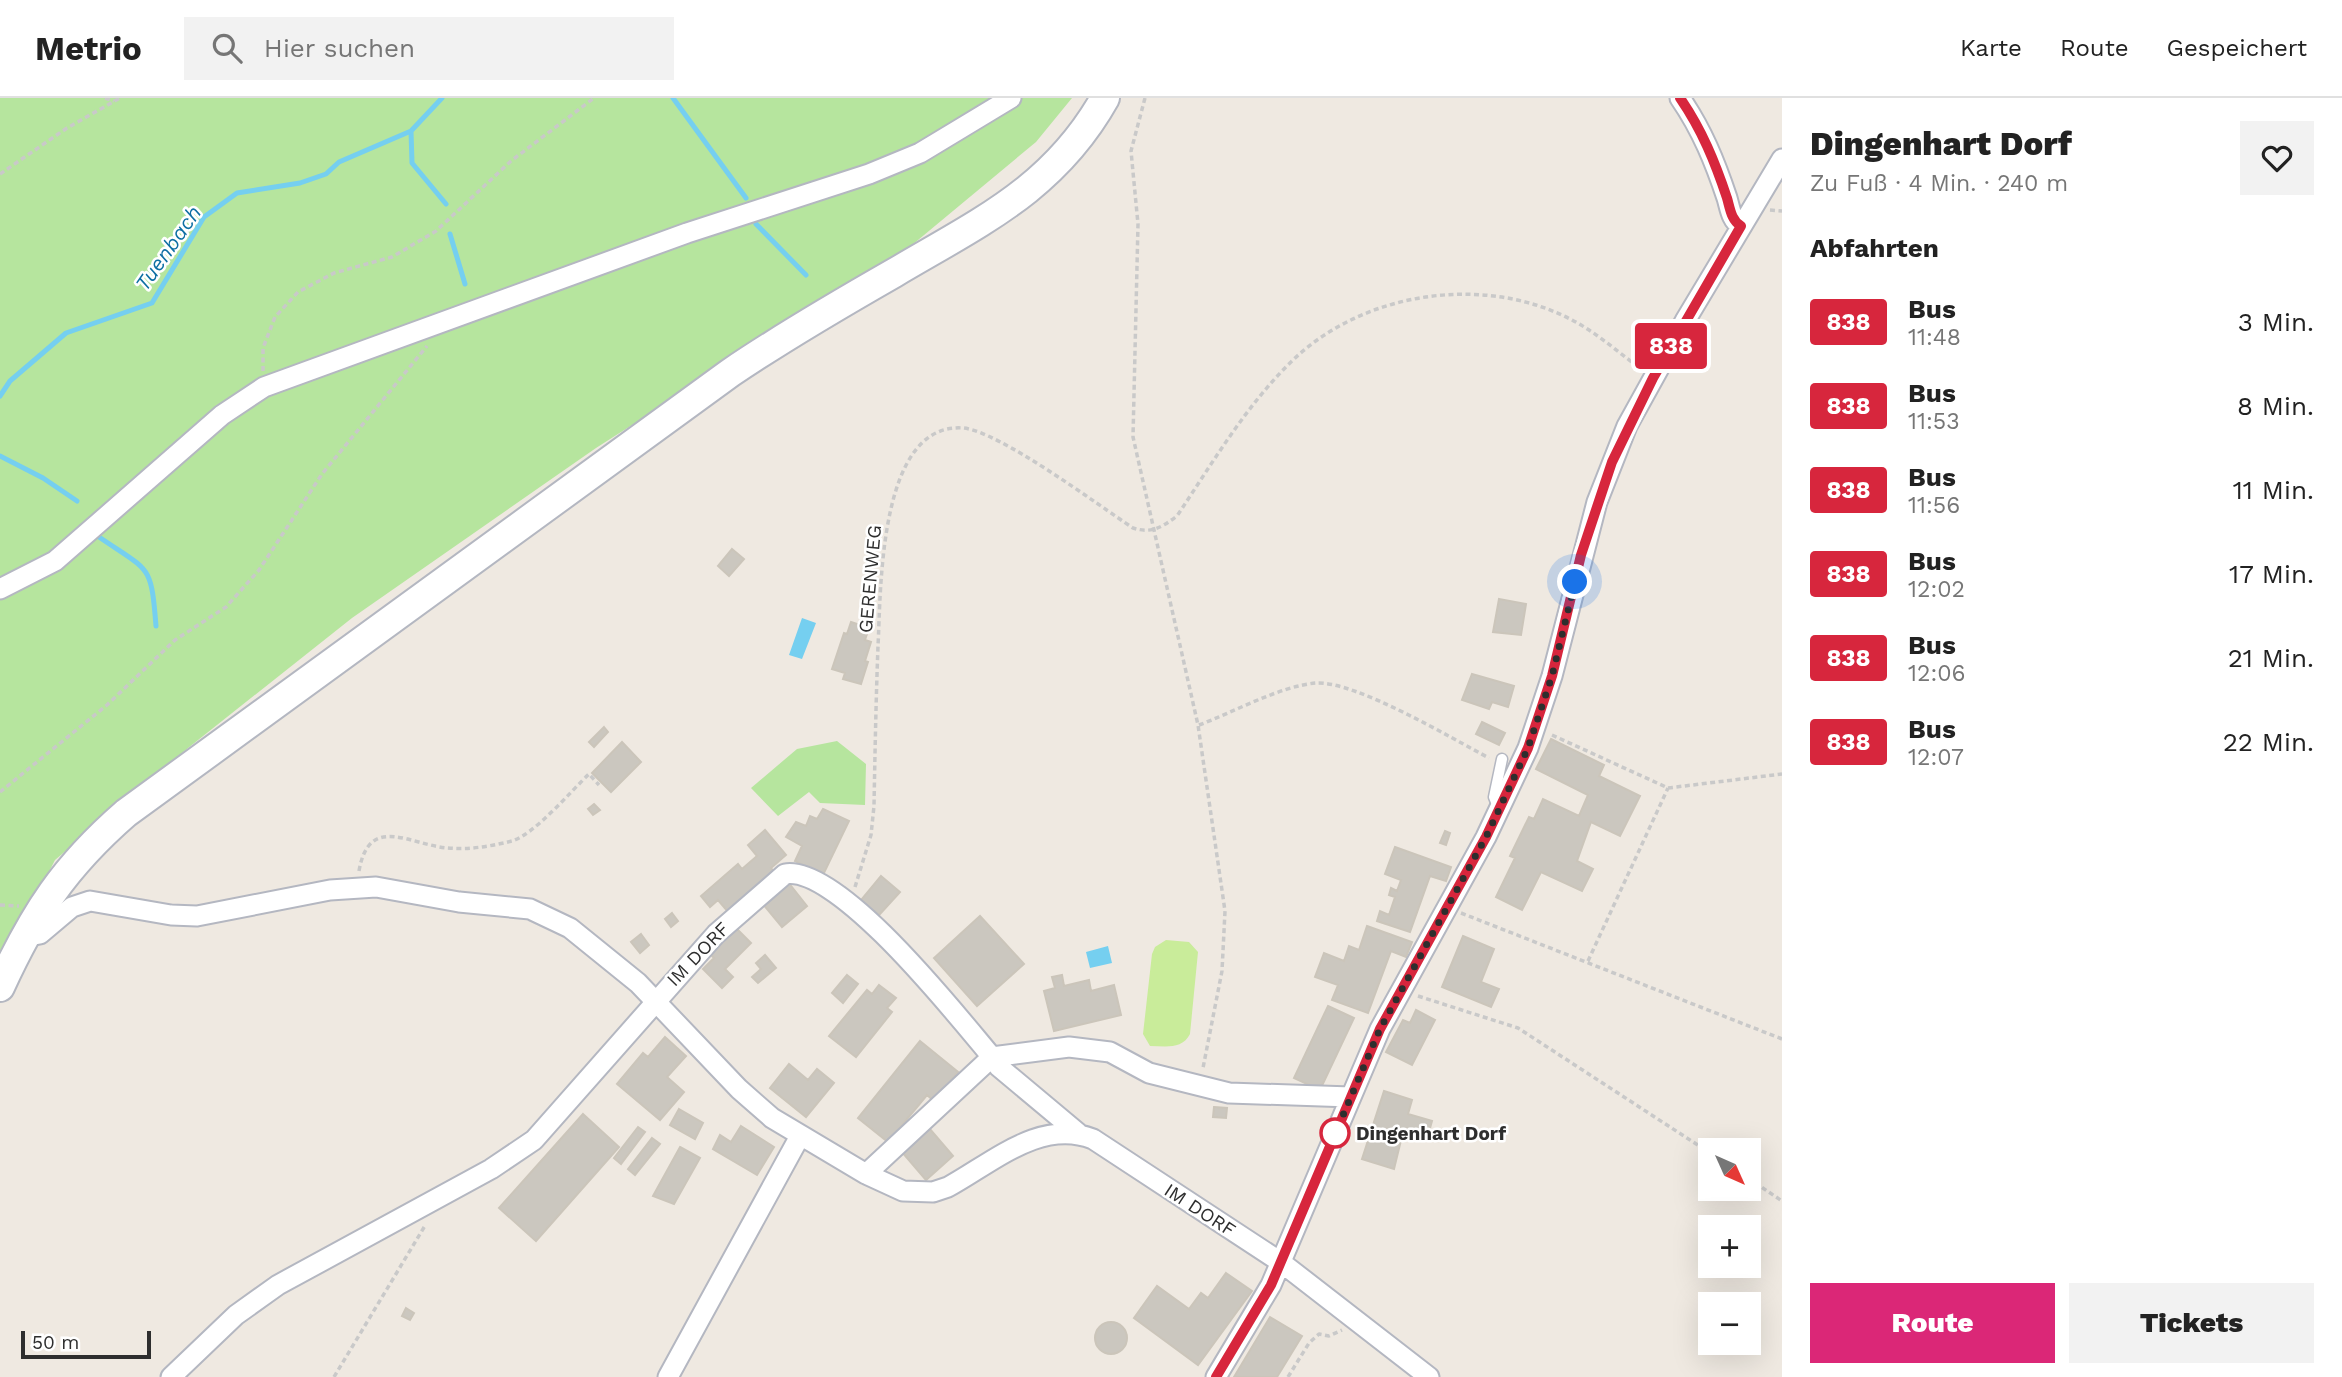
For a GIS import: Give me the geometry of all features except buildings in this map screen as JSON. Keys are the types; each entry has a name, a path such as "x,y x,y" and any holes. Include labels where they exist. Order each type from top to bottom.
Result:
{"street":[{"path":"0,589 55,561 222,415 264,387 687,233 869,174 920,153 1011,98"},
{"path":"0,987 23,937 60,878 93,843 134,807 730,373 816,318 1013,202 1058,163 1077,141 1105,98"},
{"path":"1680,98 1696,121 1715,161 1734,219 1741,226"},
{"path":"1216,1377 1282,1264 1351,1097 1400,990 1499,811 1537,728 1597,502 1612,462 1653,378 1782,159"},
{"name":"IM DORF","path":"1078,1133 1039,1136 948,1188 933,1192 903,1191 866,1174 772,1118 739,1089 656,999 716,934 785,874 794,873 811,878 847,901 929,983 999,1067 1078,1133 1093,1139 1282,1264 1429,1377"},
{"path":"23,937 40,934 72,908 90,901 171,915 197,916 311,894 360,888 396,888 459,902 530,909 550,917 592,944 656,999 580,1091 534,1140 441,1198 278,1285 236,1315 171,1377"},
{"path":"866,1174 992,1057 1069,1047 1110,1052 1150,1073 1229,1093 1351,1097"},
{"path":"668,1377 800,1136"}],"lane":[{"path":"1499,811 1494,796 1501,761"}],"path":[{"path":"105,98 114,100"},
{"path":"0,174 67,128 120,98"},
{"path":"264,387 262,348 275,317 298,292 334,273 392,257 436,231 511,162 594,98"},
{"path":"1144,98 1131,151 1138,238 1133,437 1198,725 1225,911 1222,971 1199,1087"},
{"path":"1154,530 1177,516 1258,398 1295,358 1334,330 1399,303 1457,293 1515,299 1570,319 1653,378"},
{"path":"0,792 107,705 175,640 226,607 259,570 321,474 448,321"},
{"name":"GERENWEG","path":"847,901 864,865 872,825 885,535 903,473 919,447 935,433 947,429 970,429 985,434 1133,527 1154,530"},
{"path":"1198,725 1300,687 1327,684 1385,706 1501,761"},
{"path":"1537,728 1668,788 1782,774"},
{"path":"360,888 362,851 373,840 403,838 459,849 512,841 529,831 589,774 599,785"},
{"path":"1588,962 1668,788"},
{"path":"1447,907 1782,1039"},
{"path":"1400,990 1518,1028 1698,1145"},
{"path":"1761,1187 1782,1201"},
{"path":"334,1377 441,1198"},
{"path":"1288,1377 1309,1343 1319,1335 1329,1336 1341,1331 1351,1317"}],"green space":[{"path":"0,98 1072,98 1036,142 906,250 596,448 352,618 188,748 55,860 0,968"},
{"path":"837,741 866,764 865,805 820,803 809,792 778,816 751,788 797,749"},
{"path":"1166,940 1189,942 1198,952 1190,1034 1178,1045 1150,1046 1143,1034 1152,954 1155,947"}],"water":[{"path":"802,618 816,623 802,659 789,655"},
{"path":"1108,946 1112,963 1090,968 1086,952"}],"waterway":[{"name":"Tuenbach","path":"0,396 10,381 66,333 152,303 204,217 237,193 300,183 326,174 339,162 411,131 442,98"},
{"path":"673,98 746,198"},
{"path":"411,131 412,163 446,204"},
{"path":"756,224 806,275"},
{"path":"450,234 465,284"},
{"path":"0,456 43,478 77,501"},
{"path":"99,537 145,571 152,590 156,626"}],"bus line":[{"name":"838","path":"1216,1377 1282,1264 1307,1198 1380,1029 1486,837 1528,748 1537,728 1552,676 1581,555 1612,462 1653,378 1741,226 1734,219 1715,161 1696,121 1680,98"}],"place":[{"name":"Dingenhart Dorf","path":"1335,1133"}],"route":[{"path":"1335,1133 1332,1141 1380,1029 1486,837 1537,728 1575,582"}]}
